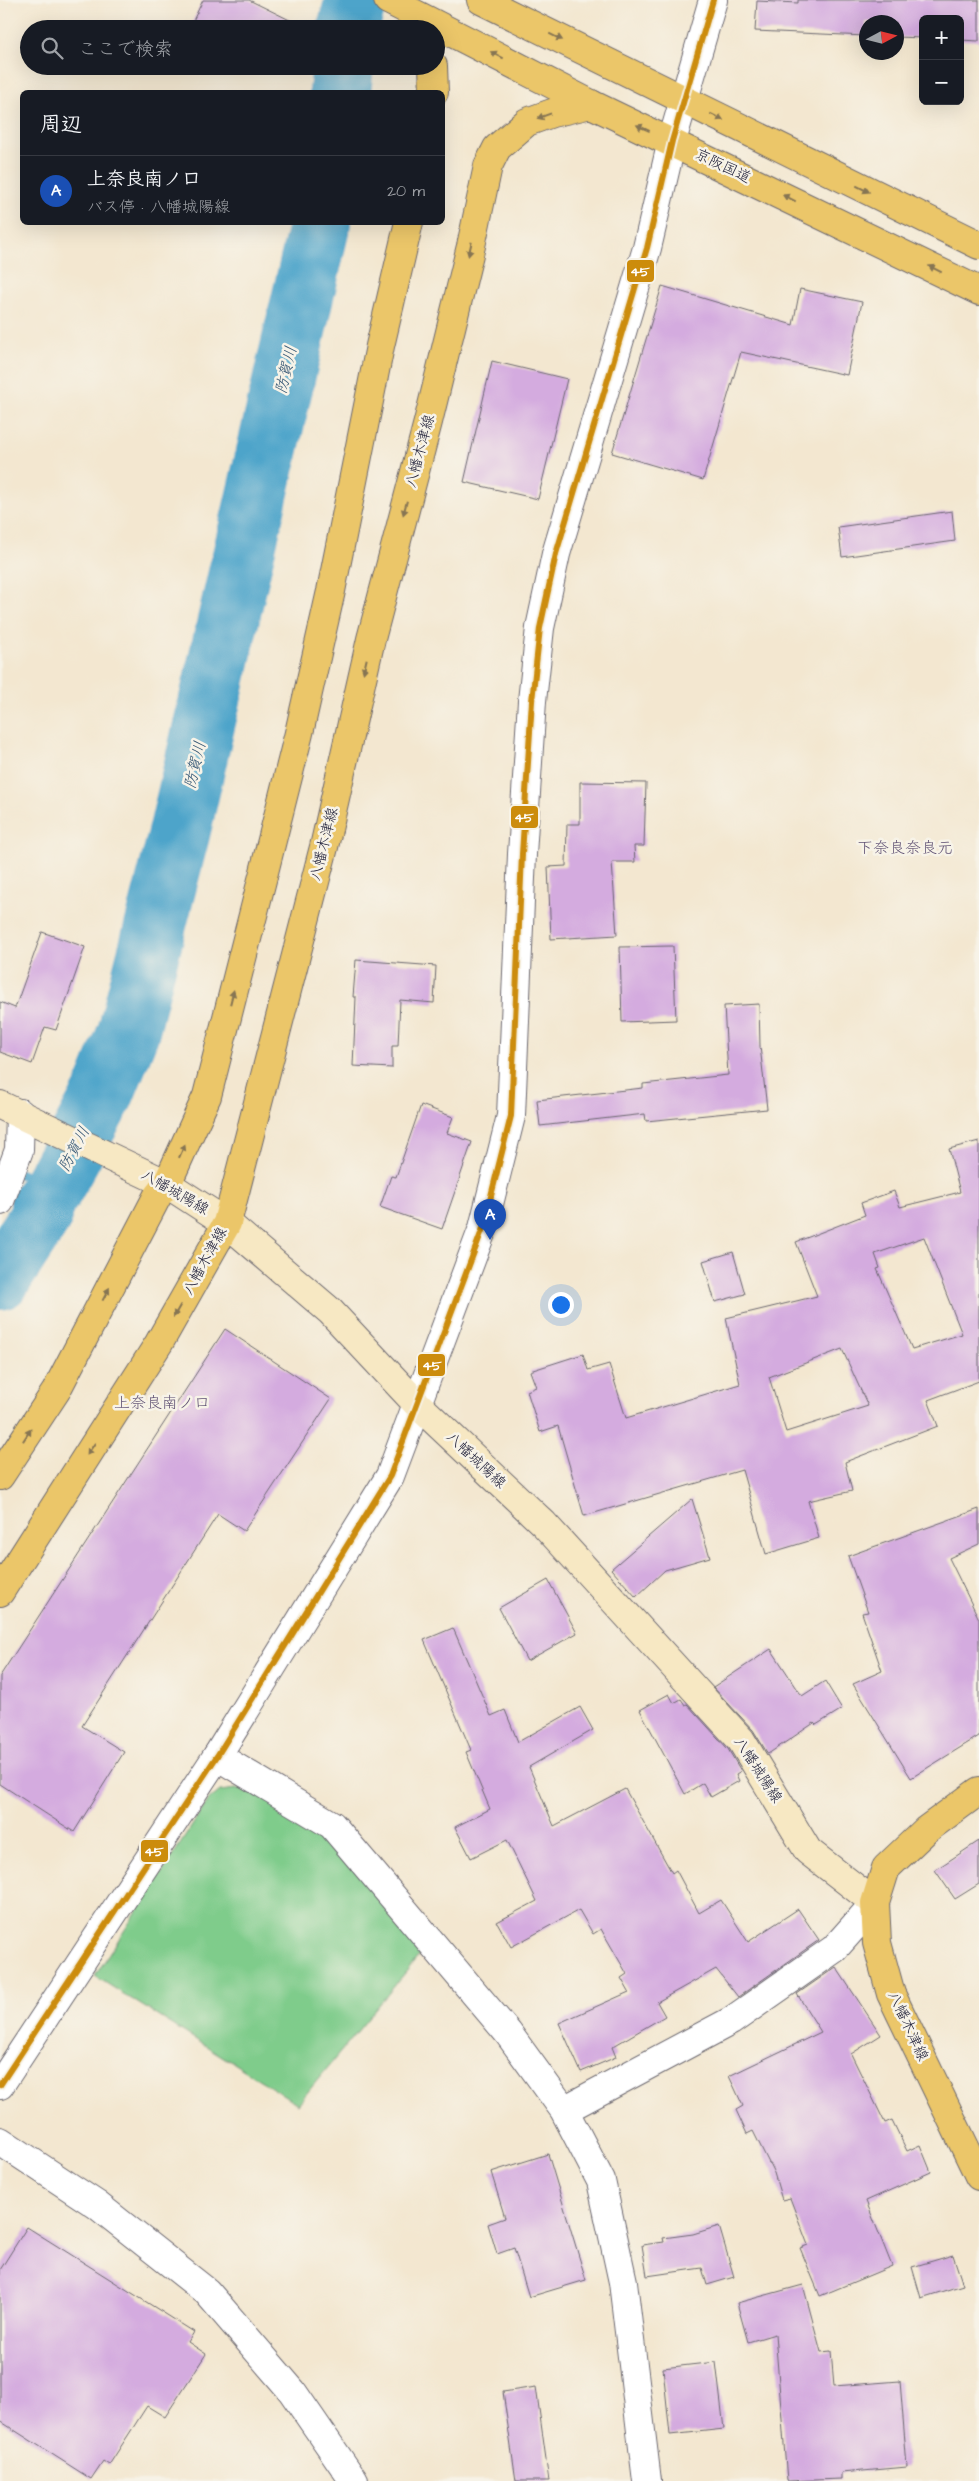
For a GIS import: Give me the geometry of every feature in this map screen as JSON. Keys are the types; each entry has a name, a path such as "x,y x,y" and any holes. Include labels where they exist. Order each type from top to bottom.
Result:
{"main road":[{"path":"481,0 979,245"},
{"name":"京阪国道","path":"405,12 421,20"},
{"name":"京阪国道","path":"445,32 979,291"},
{"path":"433,75 434,90"},
{"name":"八幡木津線","path":"0,1592 159,1343 227,1222 324,847 371,639 471,246 488,166 497,148 527,122 552,113 591,104"},
{"path":"0,1476 56,1391 158,1195 167,1184 207,1096 325,620 380,346 408,225"},
{"name":"八幡城陽線","path":"10,1109 167,1184 227,1222 330,1311 417,1404 544,1524 741,1740 808,1851 875,1903"},
{"name":"八幡木津線","path":"979,1791 926,1830 886,1868 875,1903 877,1943 891,1994 979,2176"}],"street":[{"path":"0,2084 217,1756 390,1476 483,1228 511,1116 522,854 532,701 540,628 556,554 647,248 672,141 713,0"},
{"path":"0,1202 19,1150 10,1109"},
{"path":"217,1756 332,1825 508,2033 564,2110 601,2181 623,2282 646,2481"},
{"path":"564,2110 730,2021 834,1948 875,1903"},
{"path":"0,2141 97,2205 207,2292 292,2391 354,2481"}],"green space":[{"path":"245,1788 329,1834 423,1951 298,2104 95,1976 208,1801 220,1791"}],"building":[{"path":"203,0 249,0 290,20 193,20"},
{"path":"798,0 979,0 979,41 964,40 964,15 919,15 919,38 904,37 904,15 859,15 859,36 755,31 757,1 798,3"},
{"path":"662,286 793,325 800,289 862,302 847,375 741,352 703,480 612,453"},
{"path":"492,361 567,379 538,499 464,482"},
{"path":"952,511 955,541 842,557 838,527"},
{"path":"580,782 646,783 644,846 634,846 635,862 612,862 617,935 551,939 548,867 566,866 567,824 580,824"},
{"path":"42,932 85,947 56,1030 45,1027 32,1064 0,1052 0,1002 15,1008"},
{"path":"673,946 676,1020 622,1022 620,947"},
{"path":"356,960 436,966 434,1003 400,1000 398,1046 392,1046 392,1068 353,1066 356,997 353,997"},
{"path":"759,1004 760,1046 767,1109 646,1121 645,1114 540,1126 537,1100 643,1088 643,1084 728,1075 724,1006"},
{"path":"421,1105 453,1117 447,1133 472,1142 442,1229 380,1207 391,1176 396,1177"},
{"path":"979,1141 979,1381 928,1400 938,1426 845,1462 852,1491 808,1501 819,1538 766,1554 742,1470 584,1516 558,1426 540,1432 527,1391 536,1387 530,1371 583,1354 588,1370 609,1364 626,1418 740,1384 726,1318 817,1296 796,1242 865,1215 861,1203 894,1191 900,1207 960,1192 949,1149","holes":["924,1237 962,1334 912,1349 877,1269 880,1268 875,1254","842,1349 868,1406 786,1432 769,1377"]},
{"path":"733,1252 745,1294 715,1302 703,1261"},
{"path":"225,1329 331,1399 244,1531 218,1514 82,1726 124,1752 74,1832 0,1784 0,1676"},
{"path":"692,1499 710,1557 665,1570 636,1597 611,1569"},
{"path":"979,1509 979,1544 949,1558 979,1619 979,1736 911,1778 853,1684 882,1671 862,1613 868,1612 848,1556"},
{"path":"548,1580 577,1633 527,1661 499,1608"},
{"path":"453,1628 491,1716 505,1710 518,1742 580,1707 593,1730 529,1767 554,1826 625,1789 672,1873 676,1870 699,1913 721,1900 748,1942 798,1909 819,1940 738,1997 716,1969 657,2002 665,2016 612,2047 616,2057 581,2072 559,2023 629,1992 621,1978 627,1974 601,1929 593,1934 579,1910 511,1947 497,1922 537,1901 507,1840 471,1858 455,1827 490,1809 466,1752 471,1750 424,1640"},
{"path":"771,1649 802,1696 825,1681 842,1709 816,1725 814,1723 768,1754 753,1730 713,1687"},
{"path":"669,1694 674,1703 681,1699 685,1705 687,1704 728,1749 741,1771 736,1774 739,1781 711,1797 703,1783 685,1794 640,1710"},
{"path":"979,1841 979,1884 955,1899 935,1870"},
{"path":"836,1967 881,2035 851,2054 885,2123 892,2120 907,2151 920,2145 931,2172 866,2201 892,2266 820,2296 800,2248 808,2245 790,2198 782,2200 774,2173 753,2131 747,2134 736,2110 743,2106 729,2076 821,2032 797,1994"},
{"path":"548,2154 586,2280 529,2297 514,2248 497,2254 488,2224 505,2218 491,2172"},
{"path":"719,2226 734,2277 707,2285 702,2268 647,2276 642,2245 664,2242 663,2238 693,2234"},
{"path":"27,2227 194,2332 188,2342 206,2354 165,2417 147,2406 109,2465 103,2461 91,2479 0,2421 0,2270"},
{"path":"953,2255 963,2285 921,2298 912,2267"},
{"path":"803,2285 821,2352 831,2351 834,2386 900,2381 907,2467 841,2473 841,2479 787,2481 775,2334 748,2342 737,2303"},
{"path":"716,2362 724,2429 670,2435 663,2368"},
{"path":"536,2387 549,2481 516,2481 503,2392"}],"waterway":[{"name":"防賀川","path":"350,20 356,0"},
{"name":"防賀川","path":"340,90 342,75"},
{"name":"防賀川","path":"0,1279 42,1214 41,1204 52,1189 103,1095 128,1033 179,834 319,225"},
{"path":"12,1170 52,1189"}],"transit line":[{"name":"45","path":"0,2085 217,1756 390,1476 483,1228 511,1116 522,854 532,701 540,628 556,554 647,248 672,141 713,0"}],"place":[{"name":"上奈良南ノ口","path":"490,1240"}],"district":[{"name":"下奈良奈良元","path":"905,848"},
{"name":"上奈良南ノ口","path":"162,1403"}]}
